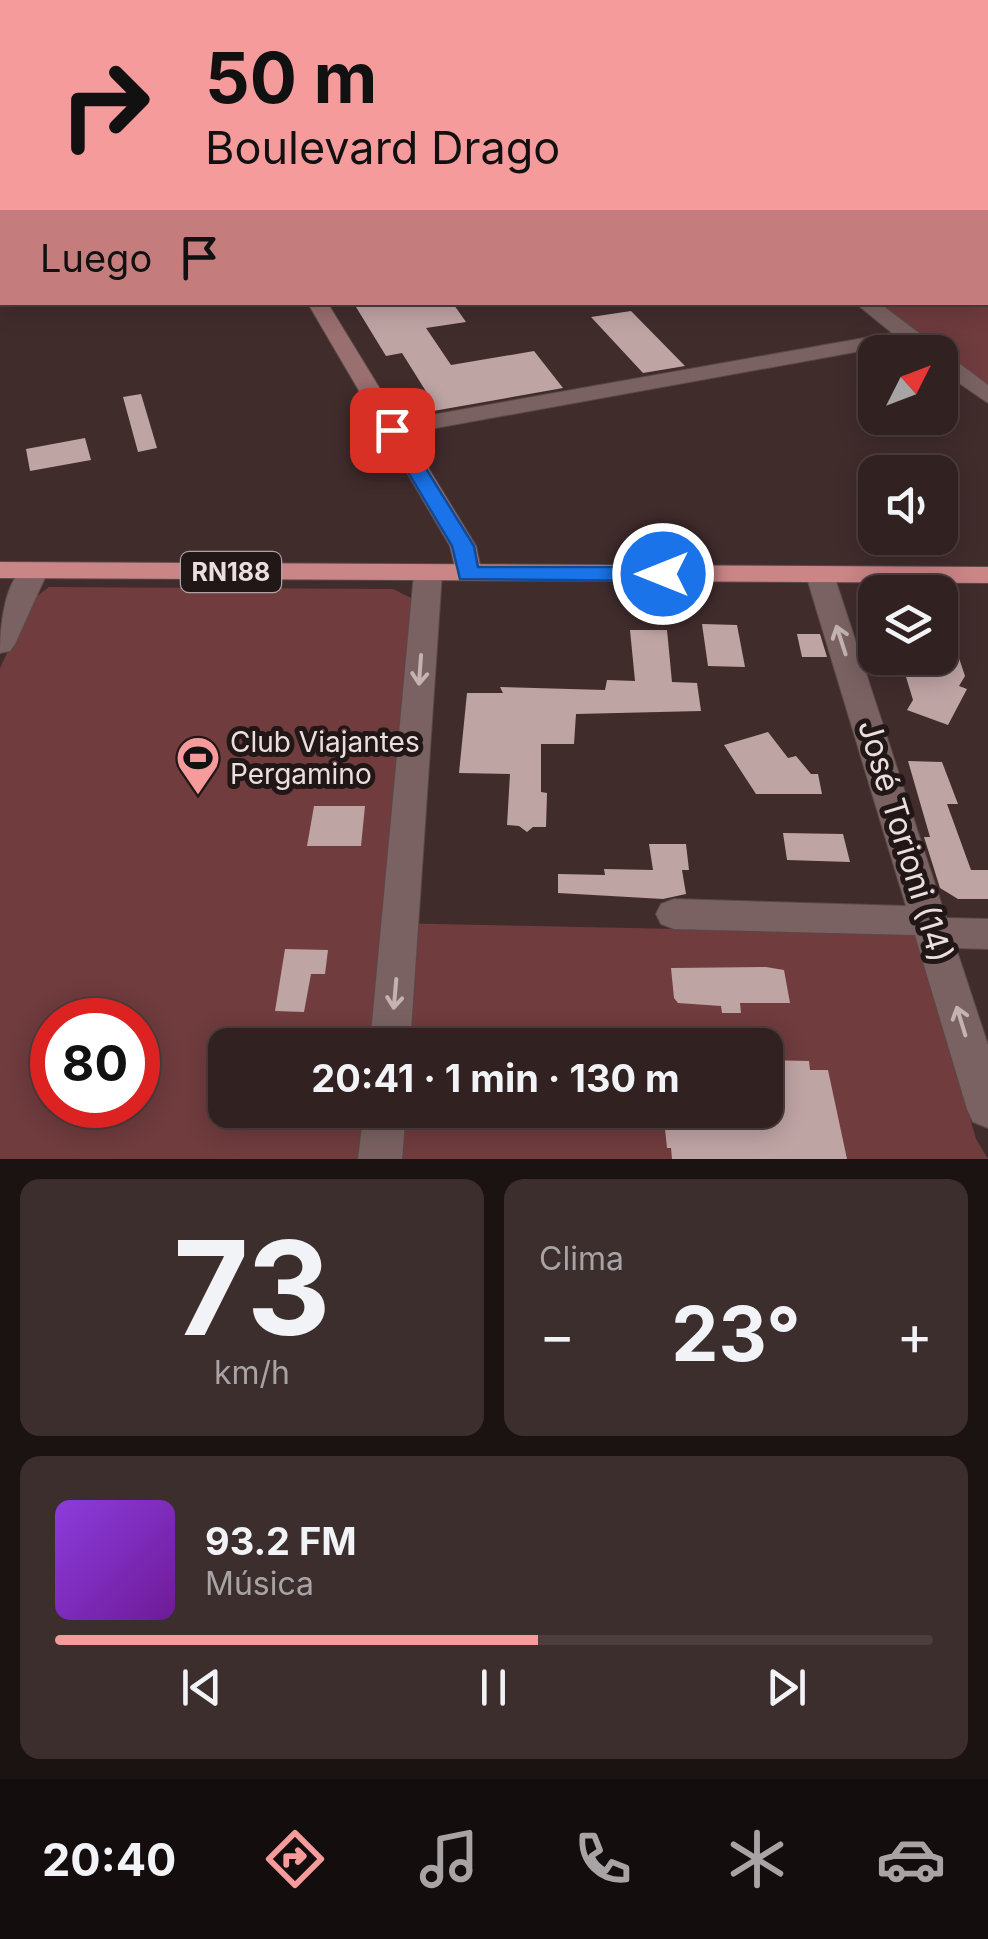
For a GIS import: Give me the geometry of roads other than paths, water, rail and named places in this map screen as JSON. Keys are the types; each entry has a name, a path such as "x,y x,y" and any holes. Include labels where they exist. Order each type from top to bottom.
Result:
{"highway":[{"name":"RN188","path":"0,570 988,576"}],"main road":[{"path":"318,305 463,546 468,574"}],"street":[{"path":"868,305 908,335"},
{"path":"392,430 858,345"},
{"path":"958,373 988,396"},
{"path":"0,644 34,571"},
{"path":"391,1028 428,573"},
{"name":"José Torioni (14)","path":"820,575 988,1109"},
{"path":"674,914 932,927 988,934"},
{"path":"380,1159 383,1128"}],"place":[{"name":"Club Viajantes Pergamino","path":"198,796"}]}
